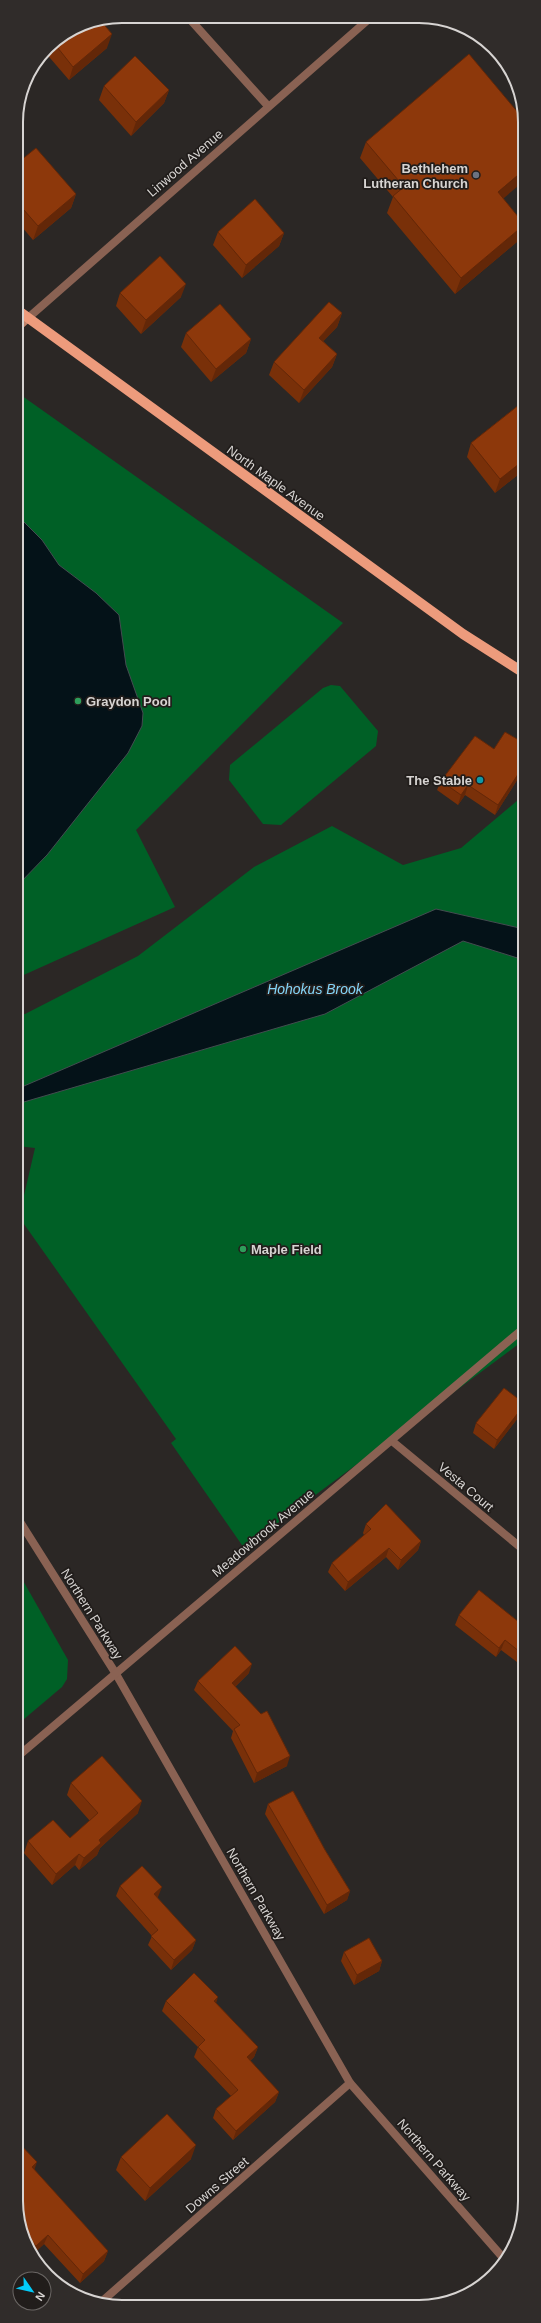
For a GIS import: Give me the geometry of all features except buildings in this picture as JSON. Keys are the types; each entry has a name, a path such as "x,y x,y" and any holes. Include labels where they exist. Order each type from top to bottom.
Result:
{"main road":[{"name":"North Maple Avenue","path":"23,314 457,629 518,669"},
{"name":"Linwood Avenue","path":"23,323 28,318"}],"street":[{"path":"193,23 268,106"},
{"name":"Linwood Avenue","path":"28,318 364,23"},
{"name":"Meadowbrook Avenue","path":"23,1752 518,1333"},
{"name":"Vesta Court","path":"392,1441 518,1545"},
{"name":"Northern Parkway","path":"23,1527 116,1674 350,2084 502,2255"},
{"name":"Downs Street","path":"105,2298 350,2084"}],"green space":[{"name":"Graydon Pool","path":"23,397 343,623 136,830 175,907 23,975"},
{"path":"331,685 340,686 378,731 376,746 281,825 263,824 229,780 230,765 323,688"},
{"path":"518,800 518,1344 244,1548 171,1443 176,1439 23,1223 23,1200 35,1148 23,1147 23,1014 138,956 254,867 332,826 403,865 461,848"},
{"path":"23,1581 68,1660 67,1679 62,1687 23,1720"}],"water":[{"name":"Graydon Pool","path":"23,521 42,540 59,565 96,593 119,615 126,665 143,713 142,726 128,753 47,855 23,880"},
{"name":"Hohokus Brook","path":"436,909 518,928 518,958 463,941 325,1014 23,1102 23,1086"}],"place":[{"name":"Bethlehem Lutheran Church","path":"476,175"},
{"name":"Graydon Pool","path":"78,701"},
{"name":"The Stable","path":"480,780"},
{"name":"Maple Field","path":"243,1249"}]}
